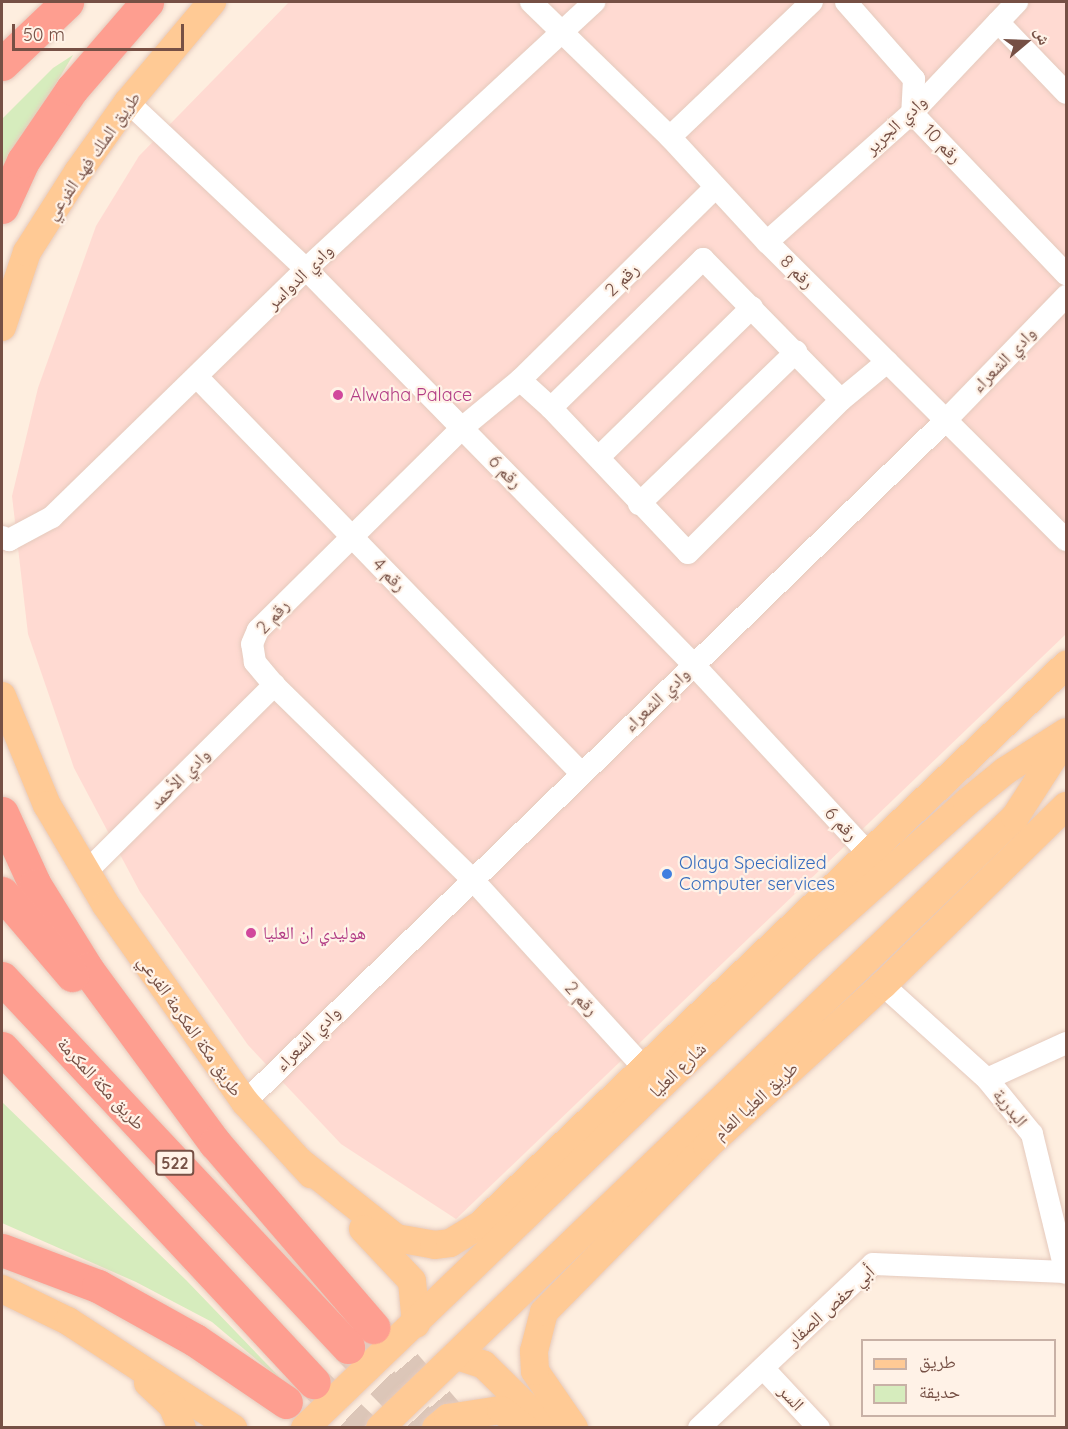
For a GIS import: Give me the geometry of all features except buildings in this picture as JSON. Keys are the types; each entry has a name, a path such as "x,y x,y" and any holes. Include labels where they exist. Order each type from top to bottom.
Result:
{"highway":[{"path":"2,64 67,2"},
{"path":"2,207 23,161 72,89 147,2"},
{"path":"2,813 35,885 87,969 215,1143"},
{"path":"2,893 373,1327"},
{"name":"طريق مكة المكرمة","path":"2,978 348,1347"},
{"name":"522","path":"2,1048 314,1382"},
{"path":"2,1064 93,1144"},
{"path":"2,1250 98,1286 195,1340 296,1415"}],"main road":[{"name":"طريق الملك فهد الفرعي","path":"2,327 27,252 128,102 212,2"},
{"path":"299,1161 396,1238 434,1245 450,1243 480,1225 870,855 1066,665"},
{"name":"طريق مكة المكرمة الفرعي","path":"2,696 47,806 85,873 244,1102 412,1281 416,1324"},
{"name":"شارع العليا","path":"296,1415 416,1324 805,948 975,796 1066,732"},
{"path":"380,1428 1015,817 1066,738"},
{"name":"طريق العليا العام","path":"574,1428 535,1371 534,1351 544,1312 707,1146 884,985 1066,806"},
{"path":"2,1289 68,1321 183,1391 233,1428"},
{"path":"68,1321 160,1392 172,1405 182,1428"},
{"path":"457,1356 484,1365 548,1428"},
{"path":"436,1428 448,1418 501,1410 525,1428"}],"street":[{"name":"رقم 8","path":"531,2 670,137 767,242 1066,540"},
{"name":"وادي الدواسر","path":"2,537 9,540 52,518 198,378 306,269 594,2"},
{"path":"670,137 812,2"},
{"name":"رقم 10","path":"846,2 914,79 912,113 1066,274"},
{"name":"وادي الجرير","path":"767,242 912,113 1017,2"},
{"path":"998,22 1066,93"},
{"name":"رقم 6","path":"128,102 306,269 694,665 870,855"},
{"name":"رقم 2","path":"645,1069 471,878 274,686 255,662 252,644 258,630 462,428 520,380 716,188"},
{"path":"551,408 703,259 841,400"},
{"name":"وادي الشعراء","path":"244,1102 471,878 946,420 1066,296"},
{"path":"599,457 752,307"},
{"path":"639,504 796,352"},
{"path":"520,380 599,457 639,504 688,553 841,400 886,362"},
{"name":"رقم 4","path":"198,378 581,773"},
{"name":"وادي الأحمد","path":"85,873 274,686"},
{"name":"البدرية","path":"884,985 987,1079 1032,1134 1066,1272"},
{"path":"987,1079 1066,1043"},
{"name":"أبي حفص الصفار","path":"699,1428 873,1264 1066,1272"},
{"name":"السر","path":"763,1368 819,1428"}],"shaded area":[{"path":"289,2 1066,2 1066,634 456,1219 341,1144 248,1045 140,892 74,768 28,634 12,496 38,388 96,226 139,156"}],"green space":[{"path":"73,55 2,174 2,119 53,68"},
{"path":"2,1102 186,1280 289,1387 212,1322 136,1282 2,1223"}],"tunnel":[{"path":"373,1327 460,1428"},
{"path":"348,1347 427,1428"},
{"path":"314,1382 363,1428"}],"place":[{"name":"Alwaha Palace","path":"338,395"},
{"name":"Olaya Specialized Computer services","path":"667,874"},
{"name":"هوليدي ان العليا","path":"251,933"}]}
